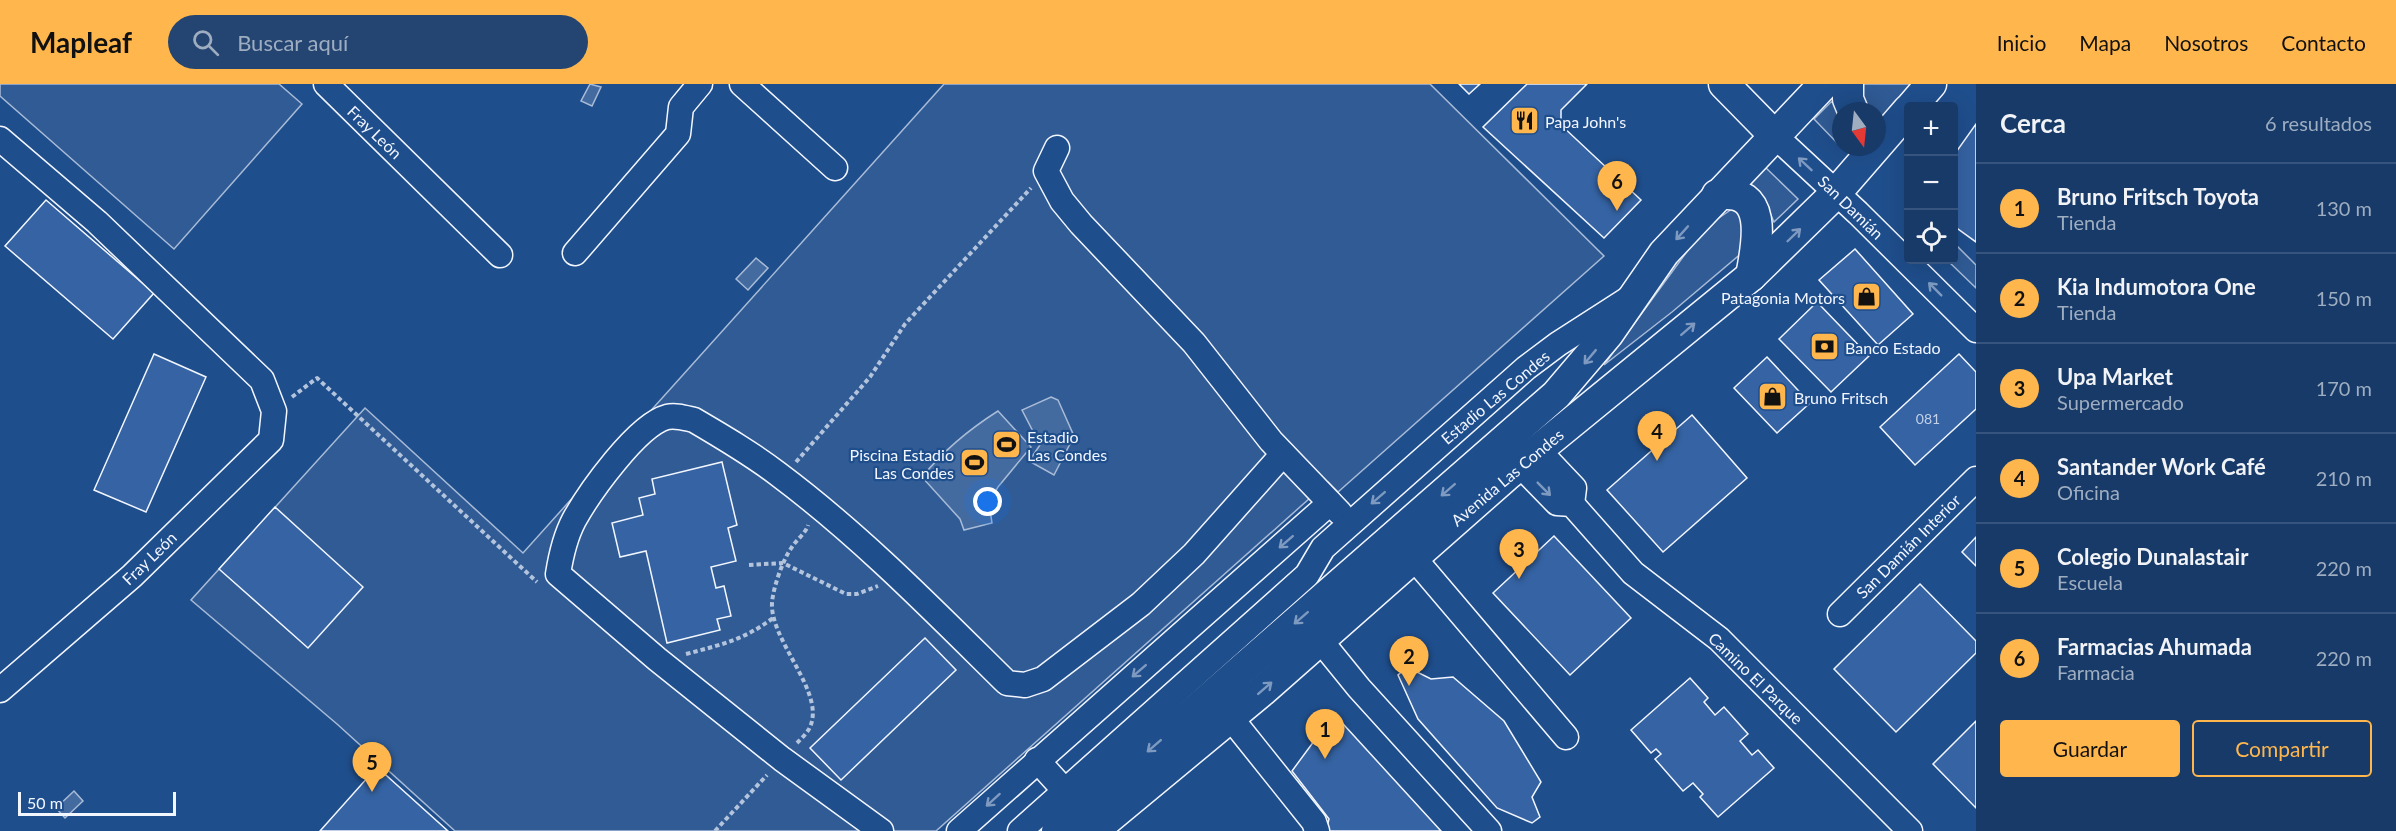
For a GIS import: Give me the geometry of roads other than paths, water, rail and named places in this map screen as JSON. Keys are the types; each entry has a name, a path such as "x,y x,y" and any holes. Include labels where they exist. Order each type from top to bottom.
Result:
{"main road":[{"name":"San Damián","path":"1724,84 1774,135"},
{"name":"Avenida Las Condes","path":"1057,831 1556,395 1590,357 1638,293 1664,253 1824,84"},
{"path":"1848,84 1849,102"},
{"path":"1915,102 1931,84"},
{"name":"Avenida Las Condes","path":"1093,831 1230,717 1529,458 1751,276 1836,193 1892,123"},
{"path":"1717,195 1739,197 1755,213 1758,239 1751,276"}],"street":[{"name":"Fray León","path":"326,84 500,255"},
{"path":"575,254 678,134 681,107 700,84"},
{"path":"742,84 835,168"},
{"name":"San Damián","path":"1774,135 1976,330"},
{"name":"Fray León","path":"0,139 97,222 262,380 274,411 271,440 132,576 0,690"},
{"path":"1057,148 1046,171 1062,201 1194,343 1283,454 1349,524"},
{"name":"Estadio Las Condes","path":"1020,831 1307,575 1323,548 1526,368 1558,344 1638,293"},
{"path":"881,831 782,759 657,659 558,574 564,544 574,521 631,442 666,418 680,416 694,420 778,474 839,524 972,647 1006,683 1025,685 1043,679 1141,604 1194,554 1283,454"},
{"name":"Camino El Parque","path":"1529,458 1557,503 1572,504 1633,573 1719,639 1910,831"},
{"name":"San Damián Interior","path":"1840,614 1976,479"},
{"path":"959,831 1330,503"},
{"path":"1413,557 1566,737"},
{"path":"1320,640 1359,688 1489,831"},
{"path":"1230,717 1314,822 1317,831"},
{"path":"1037,760 1065,791"}],"place":[{"name":"Papa John's","path":"1524,121"},
{"name":"Farmacias Ahumada","path":"1617,211"},
{"name":"Patagonia Motors","path":"1866,297"},
{"name":"Banco Estado","path":"1824,347"},
{"name":"Bruno Fritsch","path":"1773,397"},
{"name":"Estadio Las Condes","path":"1006,445"},
{"name":"Santander Work Café","path":"1657,461"},
{"name":"Piscina Estadio Las Condes","path":"975,463"},
{"name":"Upa Market","path":"1519,579"},
{"name":"Kia Indumotora One","path":"1409,686"},
{"name":"Bruno Fritsch Toyota","path":"1325,759"},
{"name":"Colegio Dunalastair","path":"372,792"}]}
